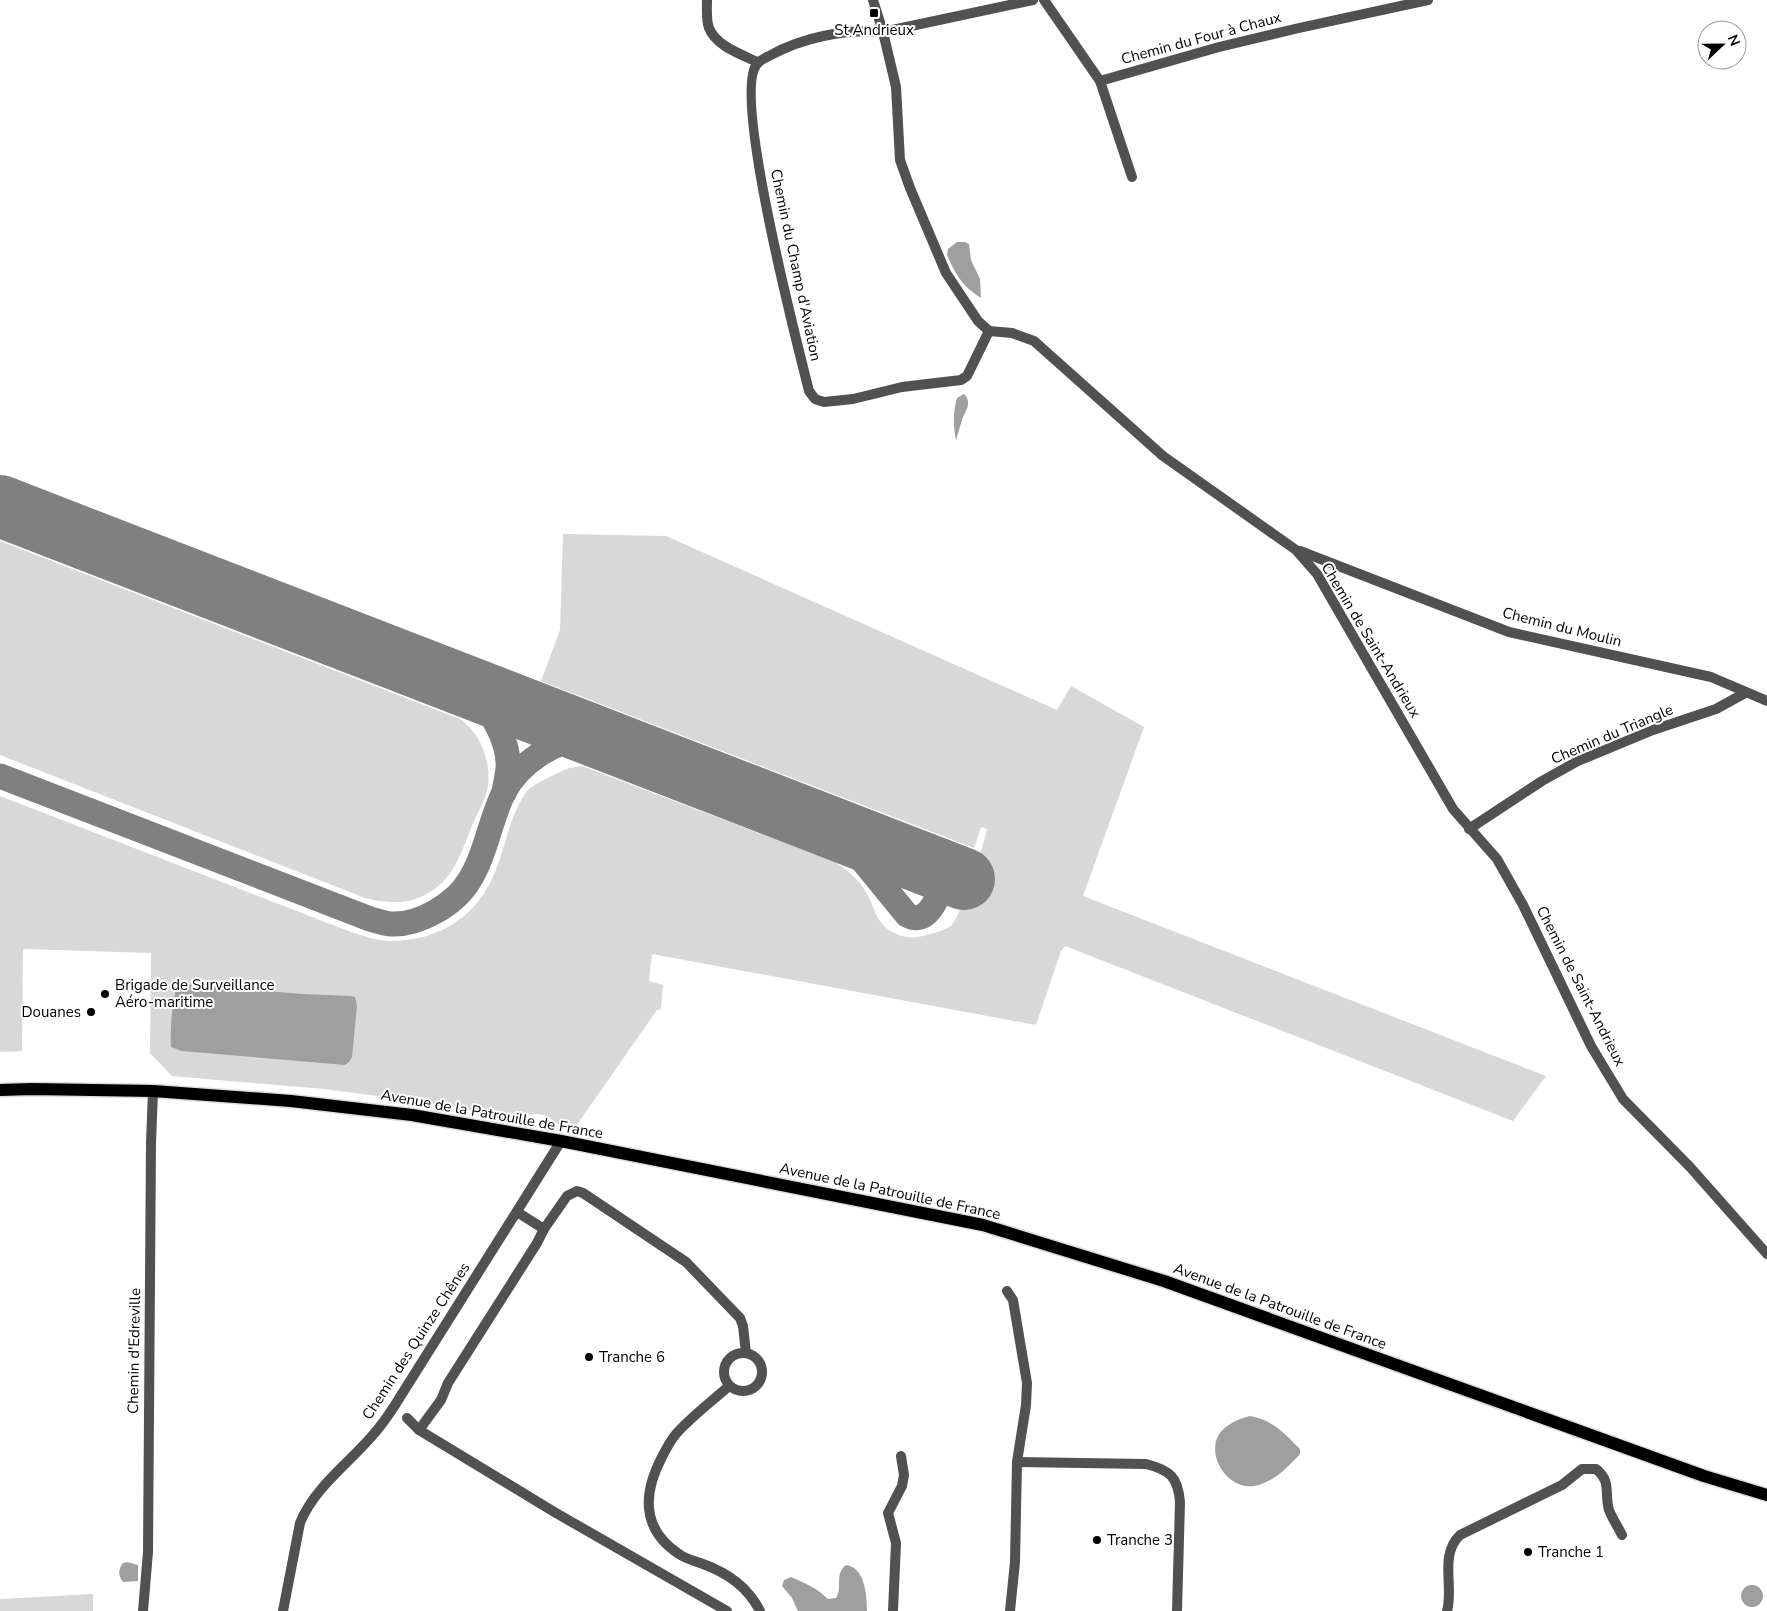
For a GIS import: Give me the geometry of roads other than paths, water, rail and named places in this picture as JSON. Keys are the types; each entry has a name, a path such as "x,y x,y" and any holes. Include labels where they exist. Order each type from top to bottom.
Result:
{"main road":[{"name":"Avenue de la Patrouille de France","path":"0,1090 32,1088 153,1091 291,1101 412,1115 562,1141 983,1225 1164,1281 1704,1476 1767,1495"}],"street":[{"path":"706,0 708,27 714,38 758,62 787,46 822,36 865,30 883,32 1033,0"},
{"path":"873,0 896,87 900,160 946,273 978,321 989,331"},
{"path":"1044,0 1100,81 1132,177"},
{"name":"Chemin du Four à Chaux","path":"1100,81 1290,30 1428,0"},
{"name":"Chemin du Champ d'Aviation","path":"758,62 752,71 750,87 756,147 774,243 809,391 815,399 824,402 853,399 902,387 962,380 967,376 989,331"},
{"name":"Chemin de Saint-Andrieux","path":"989,331 1012,333 1034,341 1163,456 1296,550 1317,574 1453,809 1497,859 1523,904 1591,1046 1623,1099 1690,1167 1767,1254"},
{"name":"Chemin du Moulin","path":"1296,550 1509,632 1711,677 1767,701"},
{"name":"Chemin du Triangle","path":"1469,828 1542,781 1578,761 1653,730 1716,709 1745,693"},
{"name":"Chemin d'Edreville","path":"143,1611 148,1552 153,1091"},
{"name":"Chemin des Quinze Chênes","path":"283,1611 300,1523 304,1513 317,1495 372,1436 395,1405 562,1141"},
{"path":"419,1430 441,1400 448,1383 544,1229 567,1196 577,1191 583,1193 686,1262 740,1318 743,1326 746,1353"},
{"path":"517,1212 544,1229"},
{"path":"1007,1291 1013,1300 1027,1384 1026,1405 1017,1462 1015,1562 1010,1611"},
{"path":"738,1353 746,1353 756,1358 762,1370 761,1379 755,1387 748,1391 740,1391 729,1386 724,1377 725,1363 738,1353"},
{"path":"729,1386 675,1435 657,1467 650,1484 647,1500 654,1526 671,1548 686,1558 726,1574 742,1585 760,1611"},
{"path":"406,1418 419,1430 556,1513 727,1611"},
{"path":"893,1611 896,1543 888,1513 902,1486 904,1476 901,1456"},
{"path":"1017,1462 1146,1464 1168,1472 1174,1478 1179,1490 1180,1502 1178,1611"},
{"path":"1447,1611 1450,1602 1449,1557 1453,1542 1460,1535 1562,1485 1582,1469 1596,1469 1602,1473 1607,1482 1609,1508 1622,1535"}],"place":[{"name":"St Andrieux","path":"874,13"},
{"name":"Brigade de Surveillance Aéro-maritime","path":"105,994"},
{"name":"Douanes","path":"91,1012"},
{"name":"Tranche 6","path":"589,1357"},
{"name":"Tranche 3","path":"1097,1540"},
{"name":"Tranche 1","path":"1528,1552"}]}
